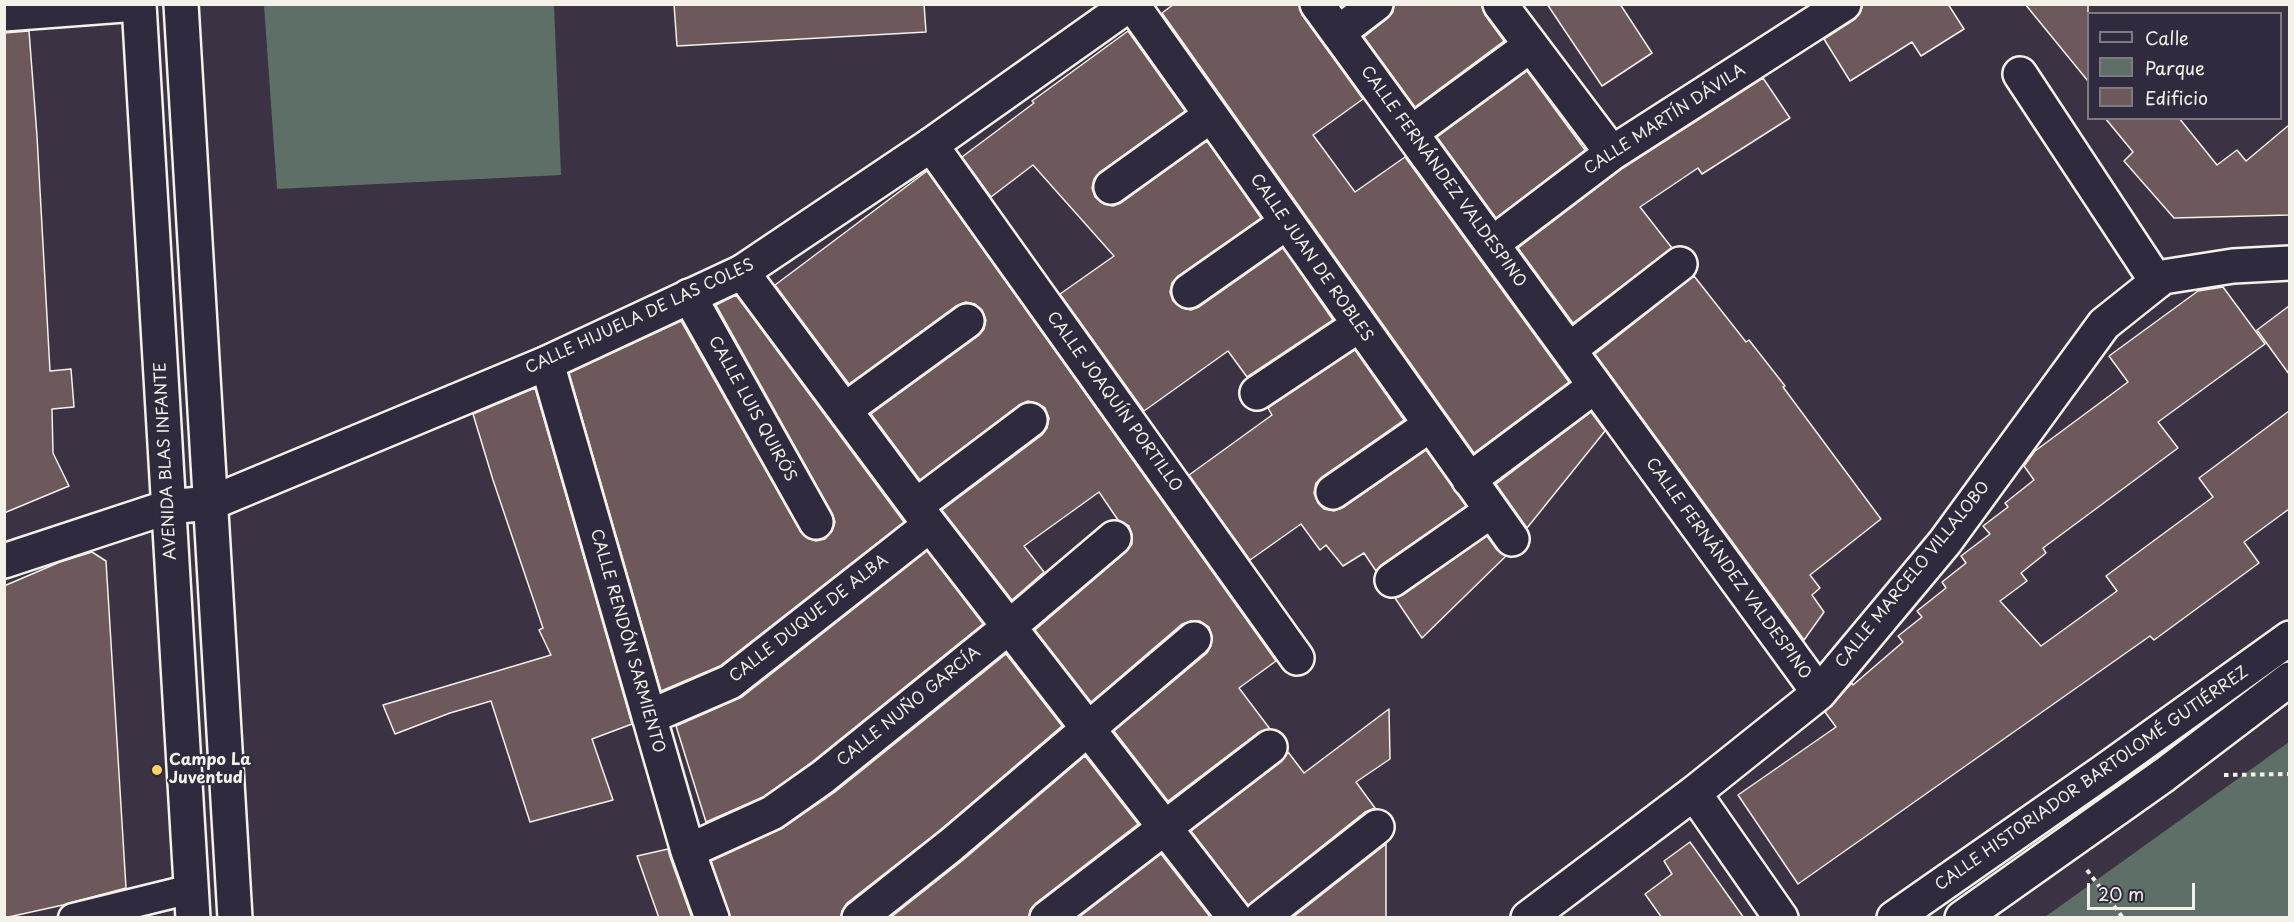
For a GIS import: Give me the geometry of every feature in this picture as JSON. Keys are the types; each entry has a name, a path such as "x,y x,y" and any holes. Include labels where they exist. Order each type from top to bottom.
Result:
{"street":[{"path":"4,15 138,4"},
{"name":"AVENIDA BLAS INFANTE","path":"138,4 192,903"},
{"path":"181,4 235,918"},
{"name":"CALLE HIJUELA DE LAS COLES","path":"4,561 168,507 211,503 547,363 742,272 931,145 1131,4"},
{"name":"CALLE JUAN DE ROBLES","path":"1131,4 1512,539"},
{"name":"CALLE FERNÁNDEZ VALDESPINO","path":"1317,4 1818,693"},
{"path":"1338,33 1377,4"},
{"path":"1500,4 1612,153"},
{"name":"CALLE MARTÍN DÁVILA","path":"1492,244 1612,153 1844,4"},
{"path":"1411,133 1531,45"},
{"path":"2020,74 2157,282"},
{"path":"1111,187 1210,116"},
{"name":"CALLE JOAQUÍN PORTILLO","path":"931,145 1297,658"},
{"path":"1189,291 1286,223"},
{"name":"CALLE MARCELO VILLALOBO","path":"1528,918 1694,793 1818,693 1945,542 2104,324 2163,277 2233,266 2289,263"},
{"path":"1569,350 1680,264"},
{"path":"742,272 923,515 1235,918"},
{"name":"CALLE LUIS QUIRÓS","path":"689,296 816,522"},
{"path":"846,409 967,321"},
{"path":"1257,393 1359,325"},
{"name":"CALLE RENDÓN SARMIENTO","path":"547,363 688,851 712,918"},
{"path":"1469,480 1595,386"},
{"name":"CALLE DUQUE DE ALBA","path":"649,717 730,682 1030,420"},
{"path":"1333,492 1430,425"},
{"path":"1392,580 1491,511"},
{"name":"CALLE NUÑO GARCÍA","path":"688,851 772,813 823,777 1009,627 1114,538"},
{"name":"CALLE HISTORIADOR BARTOLOMÉ GUTIÉRREZ","path":"1894,918 2289,638"},
{"path":"859,918 951,845 1194,639"},
{"name":"CALLE HISTORIADOR BARTOLOMÉ GUTIÉRREZ","path":"1962,918 2186,759 2289,679"},
{"path":"1047,918 1270,747"},
{"path":"1694,793 1781,918"},
{"path":"1261,918 1377,827"},
{"path":"73,918 192,903"}],"path":[{"path":"2067,843 2123,918"}],"green space":[{"path":"264,5 554,5 561,175 277,189"},
{"path":"2289,742 2289,917 2045,917"}],"building":[{"path":"674,4 924,4 926,32 677,46"},
{"path":"1174,4 1299,4 1302,15 1363,99 1313,135 1355,192 1405,157 1569,382 1474,453 1162,13"},
{"path":"1394,4 1481,4 1485,15 1504,41 1415,107 1364,37 1388,18 1393,12"},
{"path":"1547,4 1620,4 1652,53 1602,86"},
{"path":"1863,4 1948,4 1964,29 1921,56 1912,42 1850,81 1824,39 1855,19"},
{"path":"2025,4 2088,4 2087,80"},
{"path":"29,31 50,371 71,369 74,407 52,409 53,453 69,486 4,513 4,33"},
{"path":"1128,31 1185,111 1100,172 1094,179 1092,188 1095,197 1104,204 1113,206 1121,203 1207,141 1261,218 1178,276 1172,283 1170,292 1173,301 1182,308 1191,310 1199,307 1283,248 1333,320 1247,377 1228,351 1144,411 1060,294 1114,256 1033,165 991,197 962,157 1034,103 1032,101"},
{"path":"1527,71 1585,150 1496,218 1437,137"},
{"path":"1763,78 1790,118 1702,174 1698,168 1640,207 1672,248 1573,323 1518,248 1623,168"},
{"path":"2107,120 2181,120 2217,165 2237,150 2246,161 2289,125 2289,215 2174,218 2124,161 2133,152"},
{"path":"927,171 1276,661 1239,688 1270,729 1259,732 1168,801 1114,731 1207,653 1211,646 1212,636 1209,627 1200,621 1182,624 1091,702 1035,630 1126,552 1132,544 1129,526 1118,520 1099,492 1024,546 1044,572 1012,600 942,510 1042,435 1047,428 1049,418 1045,408 1028,401 1019,405 920,480 871,414 978,336 984,329 986,320 982,310 975,304 966,302 956,306 849,384 775,285"},
{"path":"1694,276 1746,342 1749,340 1785,386 1783,387 1881,519 1810,575 1820,588 1812,595 1824,612 1804,640 1595,354"},
{"path":"2223,287 2265,344 2158,422 2178,448 2043,548 2046,553 2021,573 2027,581 2000,601 2041,646 2117,591 2106,576 2213,497 2199,478 2289,411 2289,509 2244,542 2259,563 2154,640 2150,636 1798,884 1738,795 1836,727 1825,712 1852,683 1853,685 1903,642 1898,636 1922,617 1917,611 1946,588 1942,582 1966,563 1961,556 1990,534 1983,526 2008,507 2005,503 2034,480 2024,466 2035,451 2128,382 2109,356 2198,291"},
{"path":"736,295 904,522 720,666 661,691 569,373 681,321 800,531 807,538 816,541 825,539 832,531 835,522 832,513 716,305"},
{"path":"2289,306 2289,374 2257,330"},
{"path":"1355,350 1404,420 1322,477 1316,483 1314,493 1318,503 1324,509 1334,511 1344,507 1426,450 1466,506 1381,565 1376,571 1364,553 1343,566 1326,545 1320,550 1301,524 1250,560 1189,475 1272,415 1268,408"},
{"path":"535,388 632,724 592,739 613,800 530,822 491,701 450,713 395,734 383,705 551,655 539,630 543,628 473,414"},
{"path":"1591,412 1605,431 1527,528 1496,484"},
{"path":"1487,536 1497,550 1506,556 1422,638 1395,598 1403,595"},
{"path":"927,551 983,624 812,762 763,797 706,822 676,726 742,697"},
{"path":"92,552 106,561 126,888 4,918 4,586 60,562"},
{"path":"1006,654 1062,726 939,831 847,903 841,918 730,918 711,861 783,828 835,792"},
{"path":"1389,709 1390,759 1356,782 1375,808 1365,812 1248,905 1191,831 1281,762 1288,752 1304,773"},
{"path":"1085,756 1138,824 1036,903 1030,910 1029,918 890,918 963,860"},
{"path":"1690,842 1744,918 1662,918 1645,894 1672,874 1664,861"},
{"path":"1386,844 1386,918 1292,918"},
{"path":"668,849 692,918 659,918 637,856"},
{"path":"1161,854 1211,918 1078,918"}],"place":[{"name":"Campo La Juventud","path":"157,770"}]}
